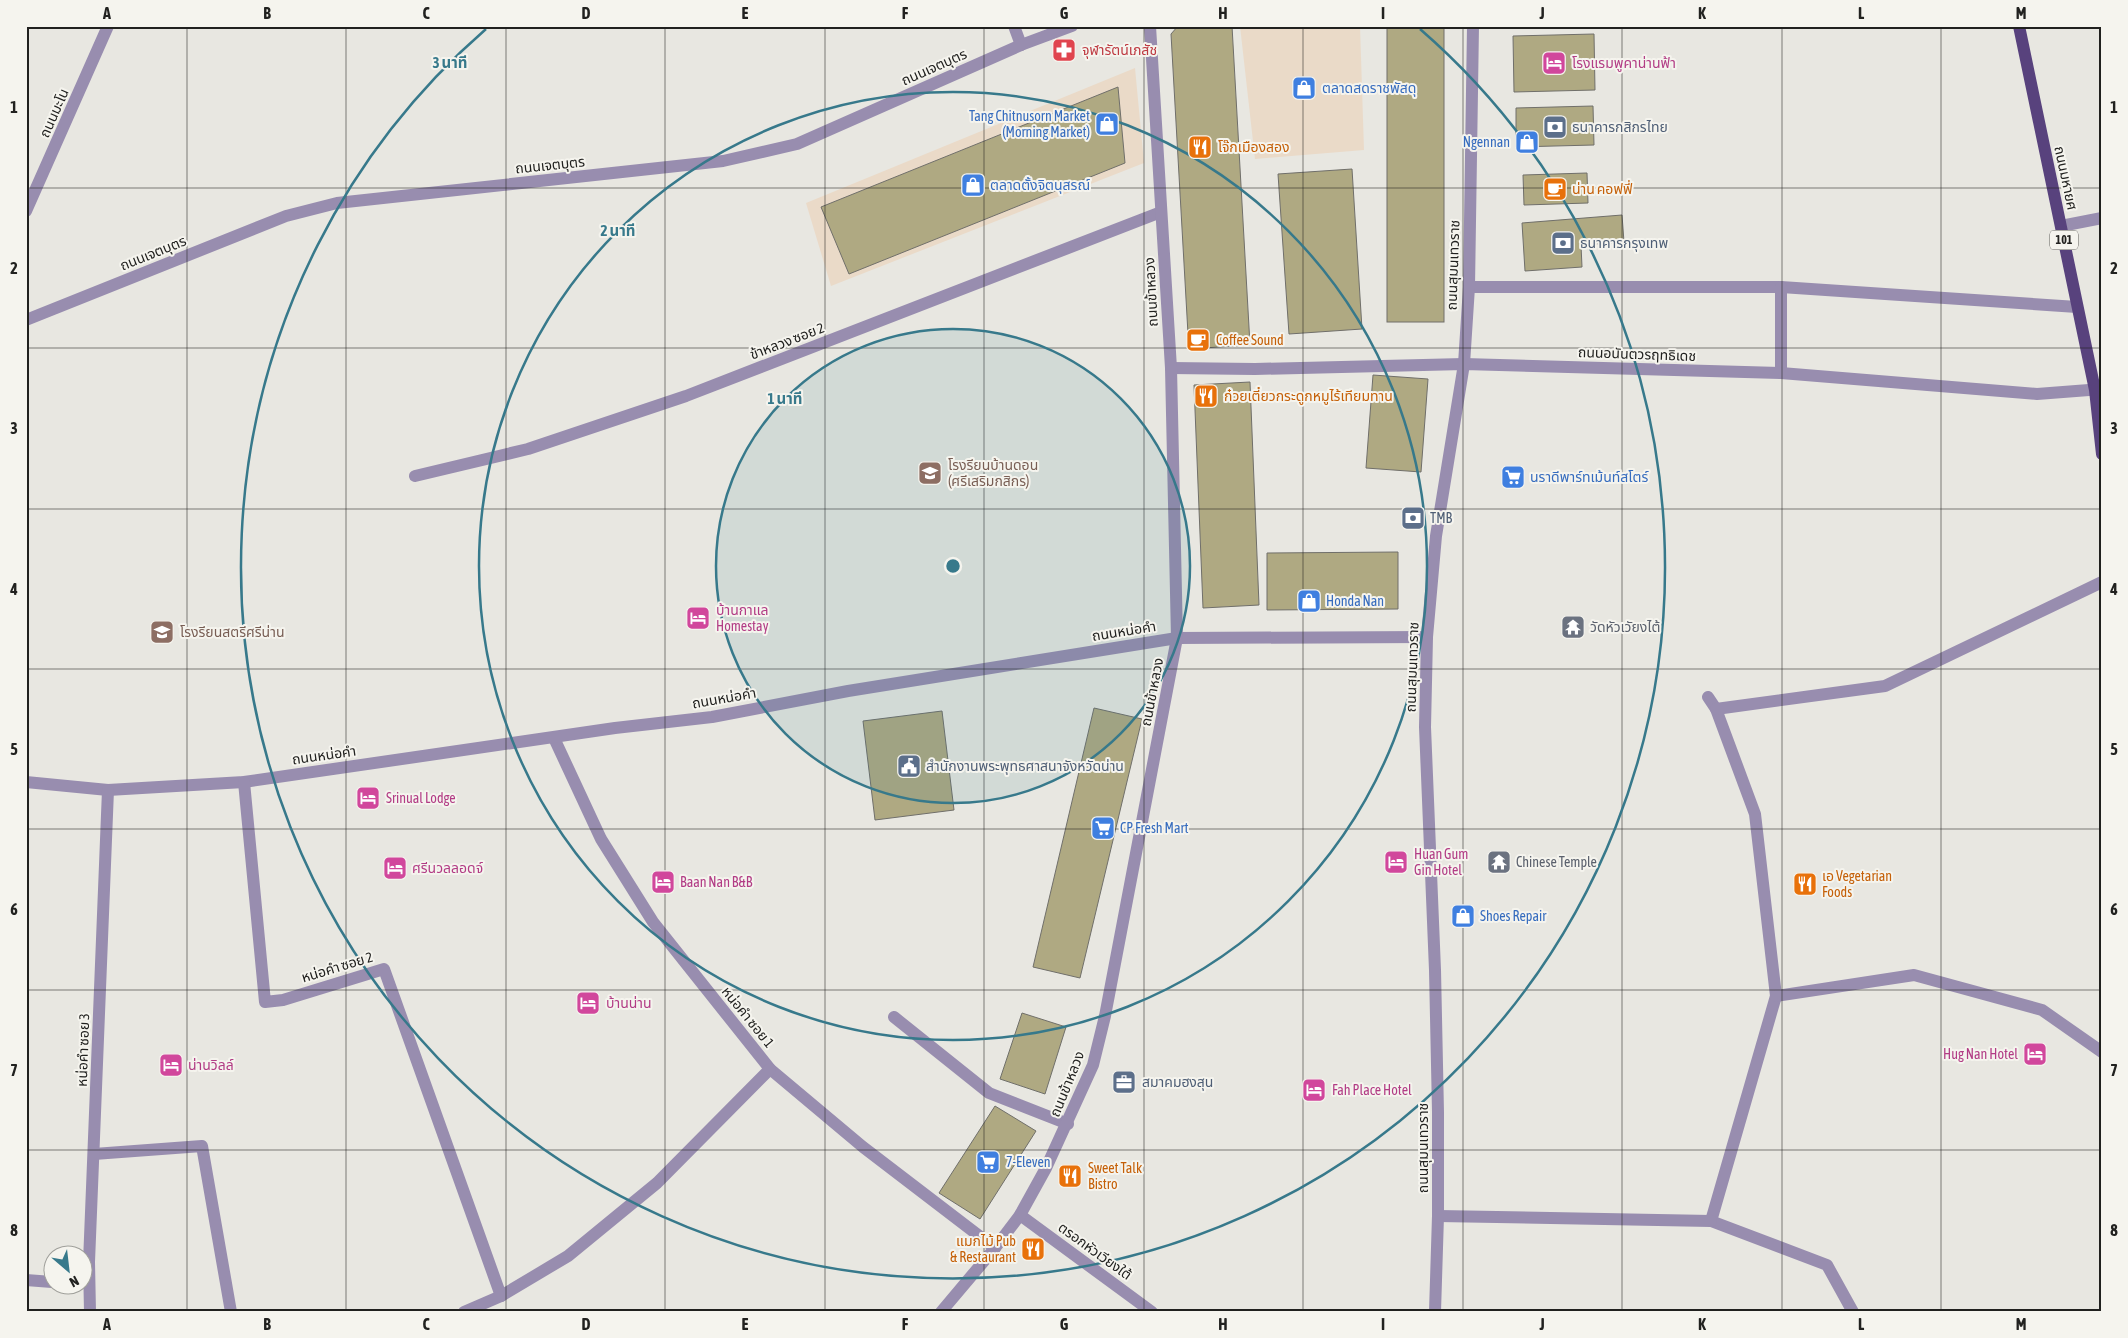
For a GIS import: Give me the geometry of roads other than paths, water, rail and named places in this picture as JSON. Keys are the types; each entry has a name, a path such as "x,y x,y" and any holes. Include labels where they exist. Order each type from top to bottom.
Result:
{"main road":[{"name":"ถนนมหายศ","path":"2019,26 2077,307 2098,389 2102,454"}],"street":[{"name":"ถนนมะโน","path":"26,211 108,26"},
{"path":"1014,26 1021,45"},
{"name":"ถนนเจตบุตร","path":"26,320 286,216 338,203 723,161 797,144 1021,45 1072,26"},
{"name":"ถนนข้าหลวง","path":"940,1312 995,1248 1020,1215 1068,1124 1093,1065 1105,1016 1177,638 1171,368 1150,26"},
{"name":"ถนนสุมนเทวราช","path":"1434,1312 1438,1216 1436,970 1425,727 1426,638 1436,536 1464,364 1468,287 1473,26"},
{"name":"ข้าหลวง ซอย 2","path":"415,476 528,449 686,396 1161,212"},
{"path":"2061,226 2102,218"},
{"path":"1468,287 1781,287 2077,307"},
{"path":"1781,287 1781,373"},
{"name":"ถนนอนันตวรฤทธิเดช","path":"1171,368 1464,364 1781,373 2037,394 2098,389"},
{"path":"1716,709 1885,686 2102,582"},
{"name":"ถนนหน่อคำ","path":"26,782 108,790 244,782 712,716 848,691 1177,638 1426,638"},
{"path":"1708,697 1716,709 1755,814 1776,996 1712,1221"},
{"name":"หน่อคำ ซอย 1","path":"554,738 600,839 653,922 770,1069 863,1147 995,1248"},
{"name":"หน่อคำ ซอย 2","path":"244,782 265,1002 283,1000 384,969 500,1296"},
{"name":"หน่อคำ ซอย 3","path":"88,1246 94,1154 108,790"},
{"path":"1776,996 1914,975 2042,1010 2102,1052"},
{"path":"894,1017 988,1093 1068,1124"},
{"path":"464,1312 500,1296 568,1256 657,1183 770,1069"},
{"path":"94,1154 202,1146 231,1312"},
{"name":"ตรอกหัวเวียงใต้","path":"1020,1215 1152,1312"},
{"path":"1438,1216 1712,1221 1827,1265 1854,1312"},
{"path":"26,1280 42,1281"},
{"name":"หน่อคำ ซอย 3","path":"88,1296 90,1312"}],"place":[{"name":"จุฬารัตน์เภสัช","path":"1064,50"},
{"name":"โรงแรมพูคาน่านฟ้า","path":"1554,63"},
{"name":"ตลาดสดราชพัสดุ","path":"1304,88"},
{"name":"Tang Chitnusorn Market (Morning Market)","path":"1107,124"},
{"name":"ธนาคารกสิกรไทย","path":"1555,127"},
{"name":"Ngennan","path":"1527,142"},
{"name":"โจ๊กเมืองสอง","path":"1200,147"},
{"name":"ตลาดตั้งจิตนุสรณ์","path":"973,185"},
{"name":"น่าน คอฟฟี่","path":"1555,189"},
{"name":"ธนาคารกรุงเทพ","path":"1563,243"},
{"name":"Coffee Sound","path":"1198,340"},
{"name":"ก๋วยเตี๋ยวกระดูกหมูไร้เทียมทาน","path":"1206,396"},
{"name":"โรงรียนบ้านดอน (ศรีเสริมกสิกร)","path":"930,473"},
{"name":"นราดีพาร์ทเม้นท์สโตร์","path":"1513,477"},
{"name":"TMB","path":"1413,518"},
{"name":"Honda Nan","path":"1309,601"},
{"name":"บ้านกาแล Homestay","path":"698,618"},
{"name":"วัดหัวเวัยงไต้","path":"1573,627"},
{"name":"โรงรียนสตรีศรีน่าน","path":"162,632"},
{"name":"สำนักงานพระพุทธศาสนาจังหวัดน่าน","path":"909,766"},
{"name":"Srinual Lodge","path":"368,798"},
{"name":"CP Fresh Mart","path":"1103,828"},
{"name":"Huan Gum Gin Hotel","path":"1396,862"},
{"name":"Chinese Temple","path":"1499,862"},
{"name":"ศรีนวลลอดจ์","path":"395,868"},
{"name":"Baan Nan B&B","path":"663,882"},
{"name":"เอ Vegetarian Foods","path":"1805,884"},
{"name":"Shoes Repair","path":"1463,916"},
{"name":"บ้านน่าน","path":"588,1003"},
{"name":"Hug Nan Hotel","path":"2035,1054"},
{"name":"น่านวิลล์","path":"171,1065"},
{"name":"สมาคมฮงสุน","path":"1124,1082"},
{"name":"Fah Place Hotel","path":"1314,1090"},
{"name":"7-Eleven","path":"988,1162"},
{"name":"Sweet Talk Bistro","path":"1070,1176"},
{"name":"แมกไม้ Pub & Restaurant","path":"1033,1249"}]}
